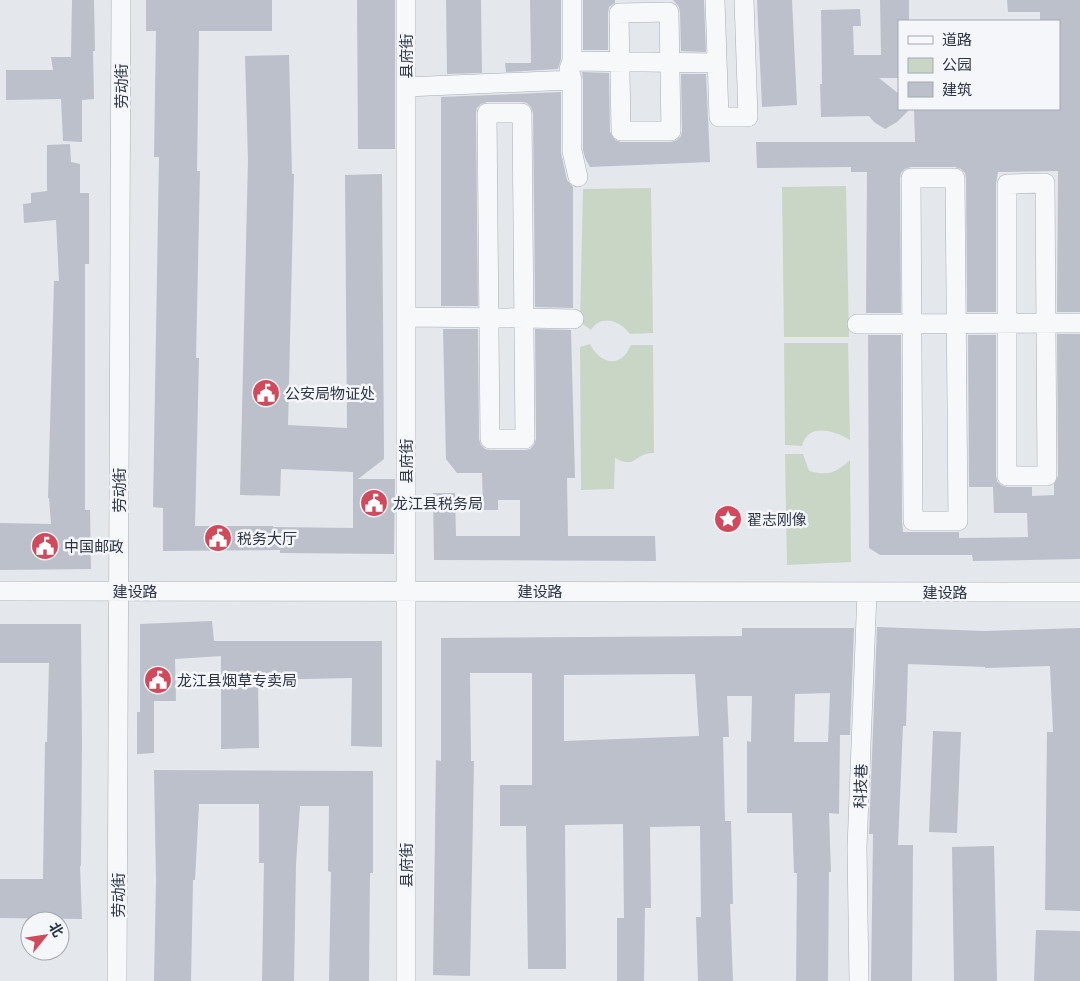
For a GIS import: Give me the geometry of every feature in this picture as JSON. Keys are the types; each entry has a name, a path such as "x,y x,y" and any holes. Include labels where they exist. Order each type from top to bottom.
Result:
{"street":[{"name":"劳动街","path":"117,981 121,0"},
{"name":"县府街","path":"406,0 406,981"},
{"path":"572,0 572,61 569,69 572,80 572,151 578,177"},
{"path":"715,0 717,63 725,117 748,117 744,0"},
{"path":"669,12 670,62 671,131 621,132 619,13 669,12"},
{"path":"572,61 717,63"},
{"path":"406,87 572,80"},
{"path":"487,113 522,113 524,318 525,439 490,439 487,113"},
{"path":"911,178 956,178 956,324 958,521 913,522 911,178"},
{"path":"1045,183 1047,323 1047,476 1007,476 1007,184 1045,183"},
{"path":"406,318 574,319"},
{"path":"857,324 1080,323"},
{"name":"建设路","path":"0,591 1080,592"},
{"name":"科技巷","path":"859,981 857,848 867,592"}],"green space":[{"path":"846,186 849,337 784,337 782,187"},
{"path":"651,188 653,333 630,334 621,325 610,321 600,322 591,330 580,322 583,189"},
{"path":"784,343 848,343 850,440 830,432 816,431 805,438 802,446 785,445"},
{"path":"590,344 600,357 610,361 620,359 626,354 631,345 653,345 654,453 642,455 631,462 615,458 614,489 581,490 580,347"},
{"path":"785,454 803,454 809,471 822,473 836,471 850,460 851,562 787,565"}],"building":[{"path":"72,0 94,0 94,99 82,100 82,142 63,141 61,99 6,100 6,70 53,70 51,57 71,57"},
{"path":"146,0 272,0 272,31 199,31 197,171 200,171 196,358 199,358 195,526 353,528 353,472 281,469 280,496 240,495 248,160 245,56 289,55 292,174 294,174 288,425 347,428 345,175 382,174 384,459 358,479 395,479 394,554 280,553 280,550 163,551 163,508 153,507 159,157 154,157 156,31 146,31"},
{"path":"357,0 395,0 395,149 358,149"},
{"path":"446,0 481,0 482,73 447,74"},
{"path":"530,0 561,0 561,59 558,69 506,72 505,63 531,63"},
{"path":"583,0 615,0 615,3 609,7 608,13 608,50 583,50"},
{"path":"673,0 704,0 706,52 681,51 680,12 679,7"},
{"path":"757,0 792,0 797,105 762,107"},
{"path":"880,0 909,0 909,20 898,20 898,78 879,78 898,93 898,110 909,110 897,122 885,129 874,122 869,116 821,117 821,10 860,9 861,26 853,26 854,55 881,55"},
{"path":"1007,0 1080,0 1080,312 1057,312 1058,171 998,172 996,184 996,312 967,312 965,173 955,167 911,167 901,173 900,178 901,313 866,313 867,172 851,172 851,167 757,168 756,142 915,142 914,110 1060,110 1060,20 1040,20 1040,12 1008,12"},
{"path":"582,72 609,73 610,132 615,140 621,142 671,142 677,140 681,136 682,131 681,74 706,74 710,162 590,167 583,150"},
{"path":"561,92 561,153 567,180 573,187 573,308 535,307 533,113 527,103 522,102 487,102 477,108 478,306 441,306 441,97"},
{"path":"70,144 71,162 80,164 80,193 89,193 89,264 85,264 85,510 90,510 91,569 0,570 0,523 51,524 48,498 54,281 59,281 56,220 24,223 23,204 31,203 31,193 47,191 47,145"},
{"path":"443,329 478,329 479,439 485,449 490,450 525,450 530,449 534,445 536,439 535,329 571,330 575,478 567,478 568,536 655,536 656,561 434,560 433,493 455,493 456,536 520,536 520,500 498,500 498,510 483,510 482,473 457,473 446,459"},
{"path":"1057,334 1080,334 1080,559 973,561 972,555 880,555 869,548 868,335 901,335 903,532 959,532 959,538 1028,537 1027,513 994,513 993,487 969,487 968,335 996,335 997,481 1007,487 1032,487 1032,496 1054,495 1054,484 1058,476"},
{"path":"212,621 214,641 382,641 382,747 351,746 352,678 258,680 259,748 221,749 221,656 175,659 176,701 154,701 154,753 137,754 137,712 140,712 140,624"},
{"path":"0,624 81,624 80,866 82,919 70,919 70,911 20,911 20,918 0,918 0,879 43,879 45,742 47,742 49,663 0,663"},
{"path":"877,627 984,631 1080,628 1080,911 1045,910 1047,732 1053,732 1050,666 985,668 908,664 906,726 903,726 898,845 913,845 912,981 871,981 873,834 869,834"},
{"path":"742,628 854,628 850,735 840,735 839,814 829,813 831,872 829,872 828,981 796,981 797,873 794,873 792,813 747,813 747,741 751,742 752,696 727,696 729,737 723,737 725,821 731,821 733,904 730,904 733,981 698,981 696,917 701,917 700,826 650,827 651,908 645,908 644,981 617,981 617,918 624,918 623,824 565,825 566,969 528,969 526,826 500,826 500,785 532,785 532,673 470,673 471,761 474,761 470,976 433,975 436,760 441,761 441,638 742,636","holes":["695,674 699,736 564,741 564,675","830,693 828,742 794,742 795,694"]},
{"path":"933,731 961,732 957,833 929,832"},
{"path":"154,770 373,771 373,873 370,873 369,981 329,981 331,872 328,871 329,806 300,806 296,864 294,981 262,981 264,863 259,863 259,804 199,804 195,880 193,880 191,981 154,981 156,880"},
{"path":"994,846 997,981 954,981 952,847"},
{"path":"1036,930 1080,931 1080,981 1034,981"}],"place":[{"name":"公安局物证处","path":"266,393"},
{"name":"龙江县税务局","path":"374,503"},
{"name":"翟志刚像","path":"728,519"},
{"name":"税务大厅","path":"218,538"},
{"name":"中国邮政","path":"45,546"},
{"name":"龙江县烟草专卖局","path":"158,680"}]}
